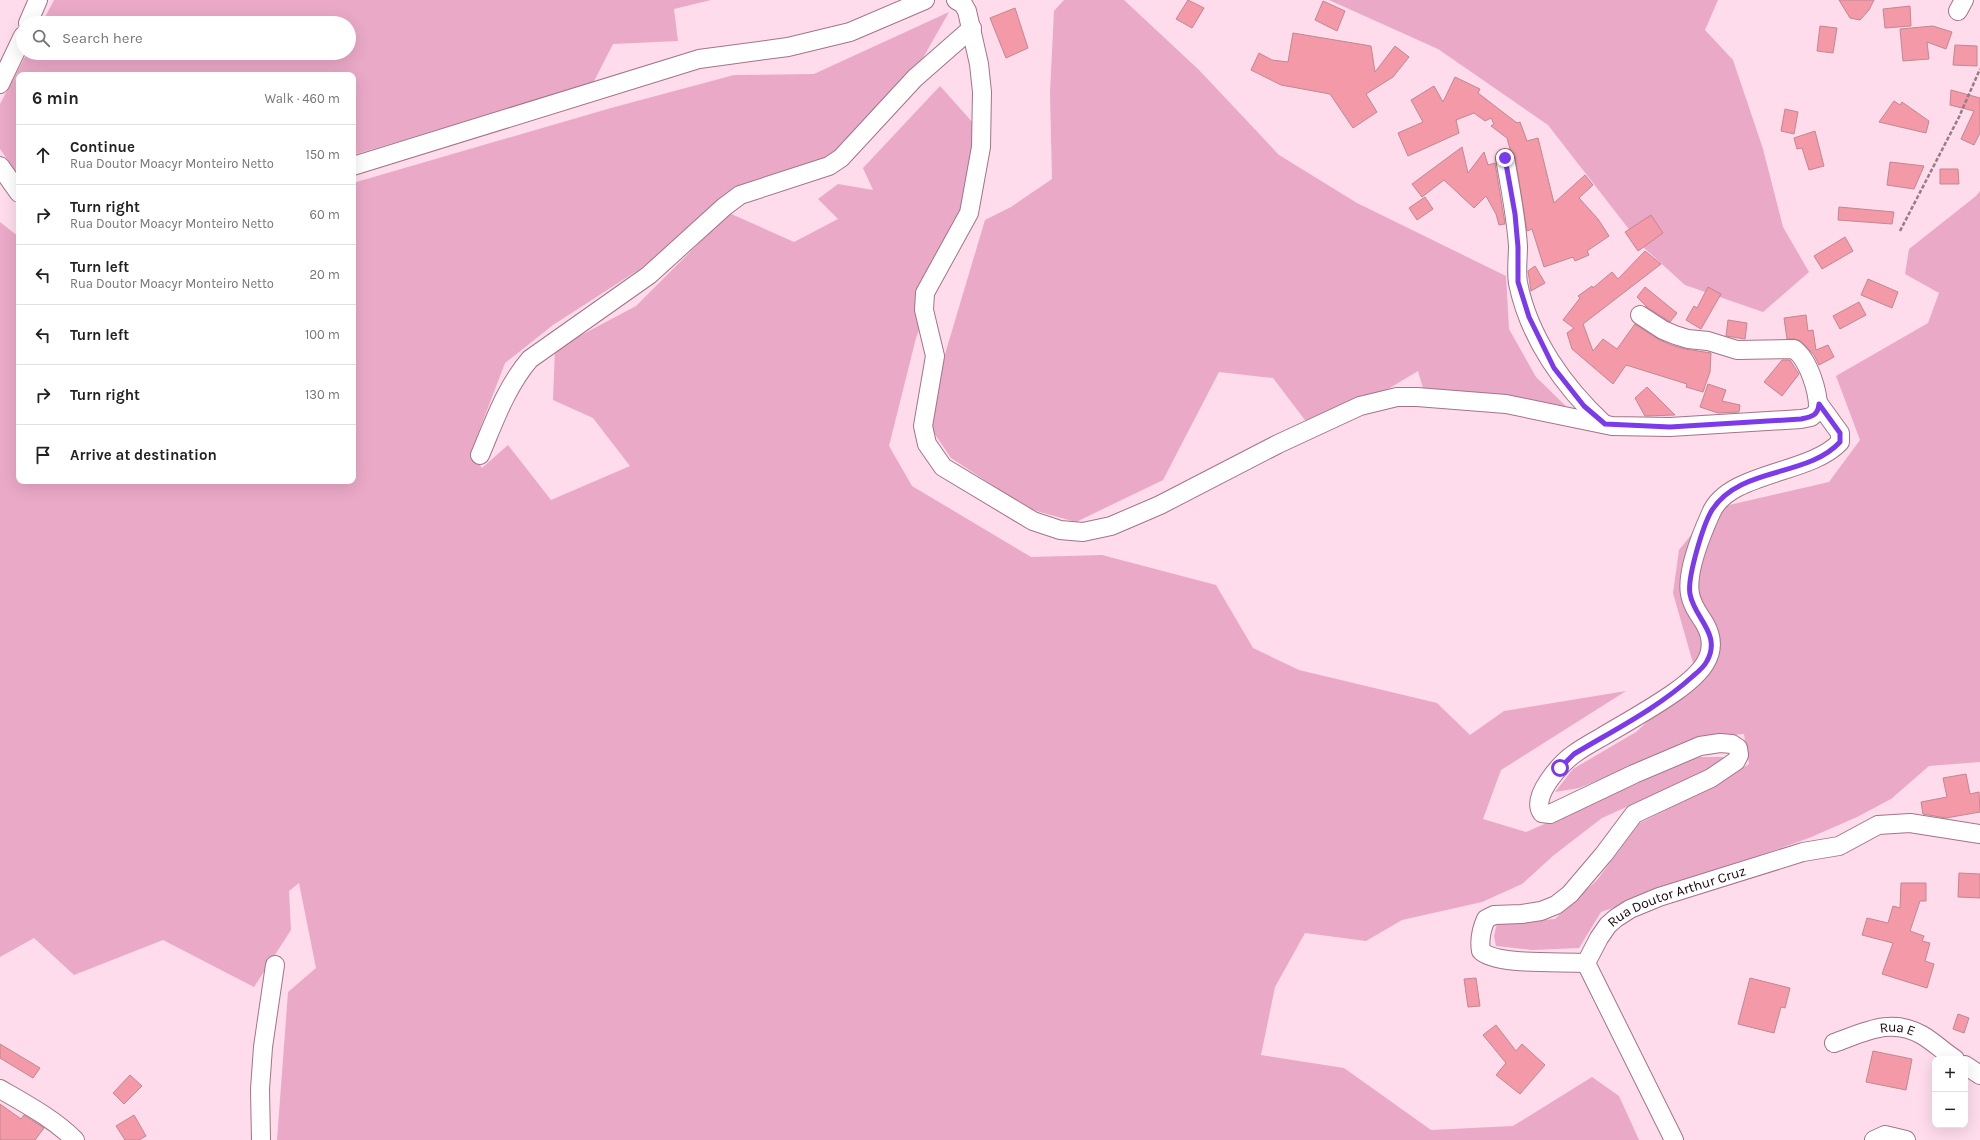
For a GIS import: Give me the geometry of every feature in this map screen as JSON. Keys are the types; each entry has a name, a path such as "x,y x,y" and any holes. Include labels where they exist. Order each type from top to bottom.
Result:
{"street":[{"path":"31,16 38,0"},
{"path":"356,165 698,59 788,47 850,32 925,0"},
{"path":"956,0 966,8 972,28 979,64 982,92 980,147 974,192 969,212 929,284 924,302 935,356 923,426 927,444 943,467 1034,521 1060,530 1083,532 1111,526 1132,518 1278,444 1360,406 1397,397 1417,396 1506,404 1605,424 1670,427 1801,419 1815,415 1818,411 1819,404"},
{"path":"480,455 509,387 517,374 530,359 649,275 724,207 740,195 829,166 841,158 915,78 972,28"},
{"path":"0,84 16,51"},
{"path":"1505,158 1515,214 1518,247 1518,282 1529,317 1554,368 1584,406 1605,424"},
{"path":"0,166 16,189"},
{"path":"1640,315 1663,330 1688,339 1708,341 1737,350 1794,349 1804,358 1807,364 1819,404 1840,433 1840,442 1834,449 1812,460 1741,486 1722,498 1712,511 1694,559 1690,594 1694,606 1712,638 1711,650 1707,662 1676,692 1574,754 1550,781 1541,794 1539,807 1542,813 1550,814 1634,774 1700,746 1720,742 1732,744 1738,748 1739,755 1736,761 1711,778 1634,814 1599,860 1570,894 1556,905 1542,911 1522,914 1494,915 1486,919 1482,929 1480,941 1481,951 1487,956 1514,960 1586,963 1674,1140"},
{"name":"Rua Doutor Arthur Cruz","path":"1586,963 1599,938 1608,925 1616,918 1630,910 1660,897 1803,852 1839,846 1878,825 1910,823 1980,834"},
{"path":"261,1140 260,1089 263,1047 275,965"},
{"name":"Rua E","path":"1834,1043 1874,1029 1891,1026 1907,1028 1923,1036 1951,1056"},
{"path":"1968,1067 1980,1075"},
{"path":"0,1089 32,1108 67,1132 75,1140"},
{"path":"1874,1140 1886,1135 1906,1140"}],"path":[{"path":"1900,231 1959,116 1980,69"}],"shaded area":[{"path":"54,0 711,0 674,9 678,41 613,44 593,83 356,154 356,72 17,72 23,60 356,60 356,16 46,16"},
{"path":"1064,0 1124,0 1199,70 1279,155 1357,203 1506,276 1509,329 1536,377 1581,421 1427,402 1418,371 1388,389 1308,424 1273,378 1219,372 1163,480 1076,522 1029,509 951,458 932,430 934,391 985,220 1011,207 1052,179 1050,93 1054,11"},
{"path":"1329,0 1718,0 1705,30 1733,60 1763,149 1783,227 1809,272 1763,312 1685,285 1642,246 1548,125 1438,49"},
{"path":"949,12 915,72 830,169 733,188 649,263 553,325 505,363 471,452 482,468 508,445 551,500 630,466 593,418 553,400 555,349 636,306 729,213 794,242 838,219 818,199 838,184 873,190 863,168 940,86 974,124 972,186 916,338 889,446 912,486 1031,557 1102,555 1216,585 1253,648 1299,670 1437,703 1470,735 1504,711 1626,691 1501,770 1483,819 1526,832 1698,757 1724,757 1704,772 1602,818 1554,855 1522,884 1482,902 1402,920 1366,941 1305,933 1275,987 1261,1055 1344,1068 1431,1130 1513,1126 1592,1077 1619,1096 1639,1140 277,1140 288,992 316,968 299,883 289,891 291,930 254,987 163,940 74,975 34,938 0,957 0,222 16,235 16,484 356,484 356,182 611,108 734,75 814,74"},
{"path":"16,74 16,172 0,149 0,104"},
{"path":"1980,191 1980,762 1929,766 1891,799 1857,817 1809,838 1601,912 1579,948 1532,950 1496,946 1494,936 1497,923 1555,919 1597,880 1640,823 1708,789 1749,764 1744,734 1700,738 1579,788 1555,792 1573,769 1636,732 1697,677 1673,593 1679,550 1712,509 1829,482 1860,440 1836,376 1928,323 1939,293 1905,274 1909,249 1976,196"}],"building":[{"path":"1188,0 1204,8 1192,28 1176,19"},
{"path":"1839,0 1874,0 1869,10 1860,20 1850,18"},
{"path":"1323,1 1345,11 1337,31 1315,20"},
{"path":"1910,6 1911,26 1885,28 1883,9"},
{"path":"1015,8 1028,48 1006,58 990,18"},
{"path":"1820,26 1837,28 1833,53 1817,51"},
{"path":"1933,26 1952,32 1946,49 1927,42 1929,59 1903,61 1900,29"},
{"path":"1293,33 1371,46 1375,72 1395,46 1409,57 1393,77 1366,94 1377,112 1353,128 1330,94 1281,85 1251,70 1259,53 1272,60 1288,62"},
{"path":"1955,45 1977,46 1977,66 1953,65"},
{"path":"1455,77 1480,89 1478,93 1517,123 1520,122 1527,141 1538,138 1554,203 1585,175 1593,185 1579,198 1598,219 1609,236 1587,251 1589,255 1575,261 1573,257 1544,267 1532,229 1527,231 1515,156 1510,149 1507,138 1491,126 1494,124 1491,118 1485,121 1474,113 1456,120 1459,133 1408,156 1398,133 1423,122 1411,100 1434,86 1443,102"},
{"path":"1951,90 1980,98 1980,133 1974,145 1961,139 1974,111 1950,105"},
{"path":"1894,101 1900,105 1902,102 1929,121 1926,133 1879,122"},
{"path":"1785,109 1798,112 1794,134 1781,131"},
{"path":"1815,131 1824,166 1809,170 1802,148 1797,149 1794,138"},
{"path":"1462,147 1468,173 1484,152 1488,165 1495,163 1505,224 1499,225 1496,214 1486,196 1474,208 1444,180 1422,197 1412,184"},
{"path":"1890,162 1924,166 1914,189 1887,185"},
{"path":"1940,169 1958,169 1959,184 1940,184"},
{"path":"1425,197 1433,209 1417,220 1409,208"},
{"path":"1839,207 1894,212 1892,224 1838,220"},
{"path":"1651,215 1663,233 1638,251 1625,232"},
{"path":"1845,237 1853,251 1822,269 1814,256"},
{"path":"1645,251 1661,264 1583,324 1593,351 1603,339 1617,349 1635,324 1656,338 1671,345 1711,353 1710,372 1703,392 1686,387 1687,384 1626,365 1613,384 1572,349 1567,333 1574,328 1563,320 1580,298 1578,296 1592,286 1593,288 1612,272 1618,279"},
{"path":"1535,266 1545,283 1531,291 1528,271"},
{"path":"1868,279 1898,292 1892,308 1861,295"},
{"path":"1645,287 1677,313 1670,322 1647,307 1637,297"},
{"path":"1708,287 1721,294 1701,329 1686,320 1694,306 1697,308"},
{"path":"1859,302 1866,315 1840,329 1833,316"},
{"path":"1806,315 1808,331 1813,330 1816,350 1828,345 1834,357 1819,365 1814,355 1801,341 1787,339 1784,318"},
{"path":"1728,320 1747,323 1745,339 1726,336"},
{"path":"1782,360 1790,360 1799,374 1782,396 1764,382"},
{"path":"1708,384 1726,390 1722,401 1740,405 1739,412 1718,413 1700,407"},
{"path":"1647,387 1675,415 1645,416 1635,398"},
{"path":"1966,774 1970,794 1979,792 1980,812 1946,818 1923,814 1921,802 1947,797 1943,778"},
{"path":"1959,873 1980,874 1980,898 1958,897"},
{"path":"1901,883 1926,883 1926,901 1920,901 1910,931 1924,936 1922,941 1930,943 1925,961 1934,964 1927,988 1882,974 1893,943 1862,935 1867,918 1888,923 1893,906 1900,908"},
{"path":"1476,978 1480,1006 1468,1007 1464,979"},
{"path":"1750,978 1790,988 1785,1008 1781,1007 1774,1033 1738,1024"},
{"path":"1958,1014 1969,1018 1964,1033 1953,1029"},
{"path":"1496,1025 1516,1051 1522,1044 1545,1065 1520,1094 1496,1075 1506,1063 1483,1035"},
{"path":"0,1044 40,1068 33,1078 0,1058"},
{"path":"1873,1051 1912,1059 1906,1090 1866,1082"},
{"path":"130,1075 142,1086 124,1104 113,1093"},
{"path":"0,1104 21,1119 24,1115 44,1128 35,1140 0,1140"},
{"path":"134,1115 146,1136 139,1140 125,1140 116,1126"}],"route":[{"path":"1505,158 1515,214 1518,247 1518,282 1529,317 1554,368 1584,406 1605,424 1612,426 1670,427 1801,419 1815,415 1818,411 1819,404 1840,433 1840,442 1834,449 1825,455 1752,481 1722,498 1712,511 1694,559 1691,576 1690,594 1694,606 1712,638 1711,650 1707,662 1676,692 1574,754 1560,768"}]}
